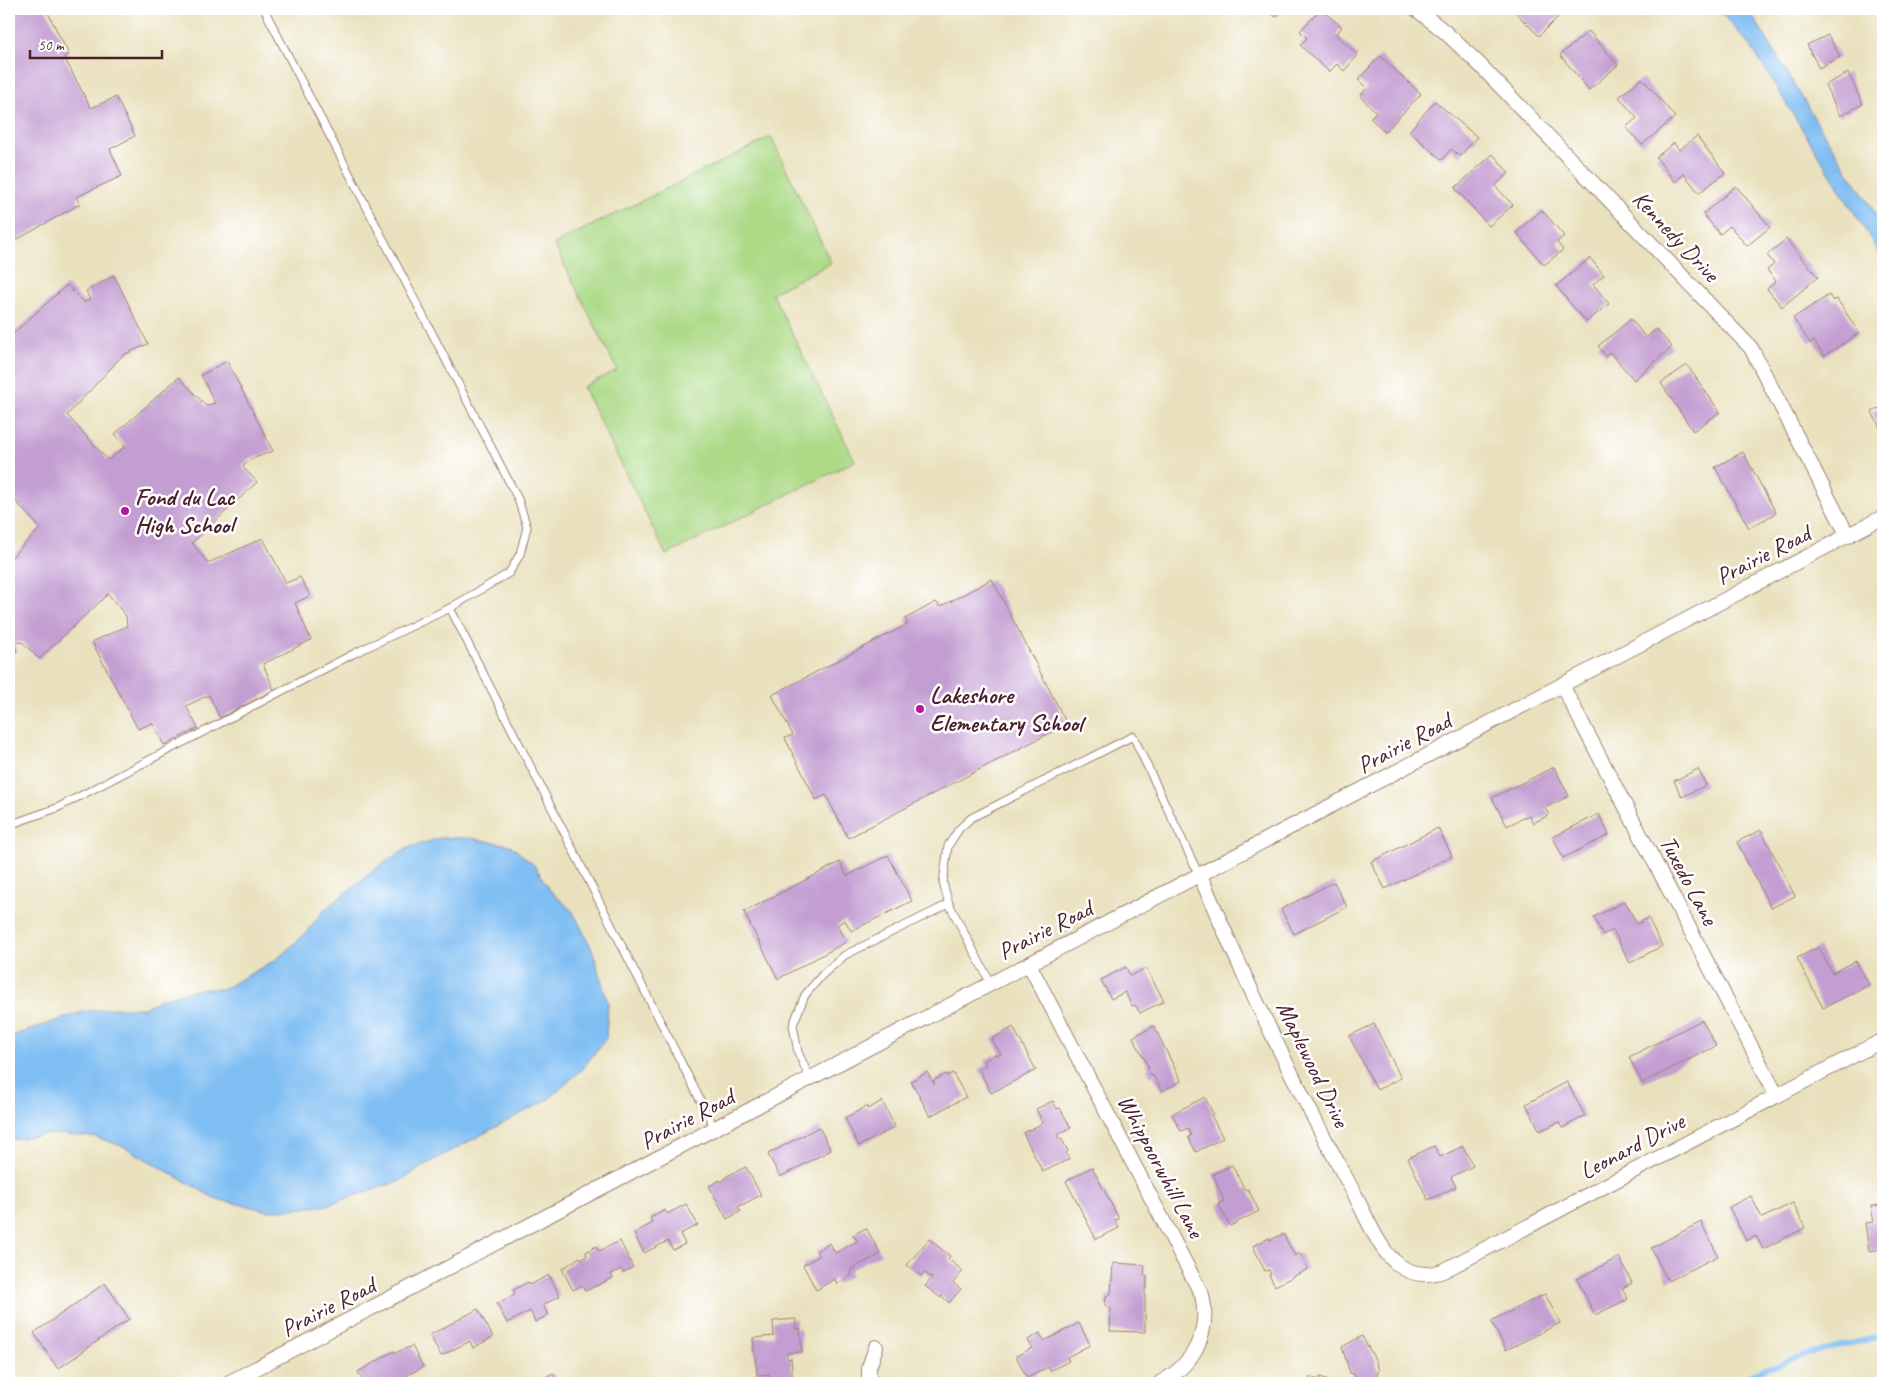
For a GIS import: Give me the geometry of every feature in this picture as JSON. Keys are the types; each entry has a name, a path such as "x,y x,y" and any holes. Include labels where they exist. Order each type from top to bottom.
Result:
{"street":[{"name":"Kennedy Drive","path":"1416,9 1444,31 1479,64 1751,348 1848,536"},
{"name":"Prairie Road","path":"228,1383 1883,517"},
{"name":"Tuxedo Lane","path":"1562,685 1777,1096"},
{"name":"Maplewood Drive","path":"1200,875 1256,1001 1313,1115 1385,1252 1400,1266"},
{"name":"Whippoorwhill Lane","path":"1029,964 1202,1295 1204,1326 1198,1345 1184,1366 1160,1383"},
{"name":"Leonard Drive","path":"1400,1266 1418,1274 1443,1271 1883,1040"},
{"path":"870,1383 869,1366 876,1348"}],"lane":[{"path":"9,826 57,808 355,654 450,608 509,573 520,554 527,527 518,499 264,9"},
{"path":"450,608 716,1129"},
{"path":"991,984 949,904 942,883 948,846 959,829 971,818 1133,736 1200,875"},
{"path":"810,1079 798,1052 792,1025 805,995 823,974 845,956 949,904"}],"green space":[{"path":"771,137 831,263 772,293 855,461 666,555 583,387 617,370 554,244"}],"water":[{"path":"1717,9 1746,9 1754,18 1824,134 1883,225 1883,259 1750,45"},
{"path":"440,838 469,838 510,845 534,865 550,890 573,912 592,949 608,1003 606,1038 583,1068 549,1099 434,1160 400,1181 324,1206 269,1211 216,1199 123,1146 95,1137 49,1134 9,1140 9,1037 82,1012 111,1008 144,1008 160,999 199,989 223,989 277,959 304,935 325,909 378,867 408,848"}],"building":[{"path":"9,9 46,9 69,55 64,57 91,108 116,97 135,136 110,149 122,176 76,197 80,204 9,244"},
{"path":"1266,9 1283,9 1276,17"},
{"path":"1321,9 1342,27 1336,34 1358,55 1344,71 1337,64 1329,72 1300,45 1307,38 1300,31"},
{"path":"1512,9 1554,9 1560,15 1539,36"},
{"path":"1589,31 1618,65 1589,90 1560,55"},
{"path":"1828,35 1840,57 1819,68 1807,45"},
{"path":"1380,56 1421,94 1385,132 1370,118 1376,112 1360,96 1367,88 1358,80"},
{"path":"1848,73 1863,104 1840,116 1825,85"},
{"path":"1642,78 1675,117 1642,145 1626,127 1637,118 1619,97"},
{"path":"1435,101 1477,137 1460,156 1451,149 1442,160 1409,131"},
{"path":"1697,136 1725,173 1699,193 1684,174 1675,182 1656,157 1674,143 1679,150"},
{"path":"1493,154 1509,173 1495,186 1513,205 1489,226 1455,188"},
{"path":"1736,186 1770,227 1747,246 1730,226 1720,234 1703,214"},
{"path":"1542,210 1564,236 1557,242 1563,250 1544,265 1516,232"},
{"path":"1786,239 1818,277 1782,307 1767,289 1776,281 1767,270 1774,264 1767,255"},
{"path":"1590,258 1604,275 1593,284 1609,304 1586,322 1556,286"},
{"name":"Fond du Lac High School","path":"114,275 148,344 123,355 67,415 108,460 126,446 115,434 179,377 206,406 215,403 201,375 227,361 273,451 249,460 243,467 257,482 192,543 208,563 263,538 286,583 300,577 310,596 295,603 311,640 263,664 274,690 220,718 209,695 186,706 198,728 164,745 152,723 138,729 92,642 127,626 126,616 108,594 39,659 22,642 14,643 17,651 9,655 9,560 40,528 9,494 9,337 67,285 84,302 90,300 86,291"},
{"path":"1829,295 1833,301 1837,299 1859,333 1824,356 1814,341 1810,343 1793,318"},
{"path":"1631,319 1646,338 1656,329 1672,347 1634,380 1610,352 1606,356 1598,346"},
{"path":"1687,365 1720,412 1693,431 1661,383"},
{"path":"1883,406 1883,434 1872,412"},
{"path":"1743,452 1776,513 1749,528 1715,467"},
{"name":"Lakeshore Elementary School","path":"992,579 1067,724 848,838 826,795 816,800 785,738 793,735 772,695 908,624 905,619 936,602 940,607"},
{"path":"1554,767 1569,796 1545,808 1549,815 1533,823 1529,815 1507,826 1492,798"},
{"path":"1698,769 1706,785 1682,797 1674,781"},
{"path":"1599,814 1609,835 1563,858 1553,837"},
{"path":"1438,828 1452,856 1385,889 1371,862"},
{"path":"1761,830 1795,896 1771,908 1737,842"},
{"path":"888,855 912,901 851,931 845,920 837,925 846,942 778,979 744,912 840,862 847,876"},
{"path":"1334,882 1347,907 1294,934 1281,909"},
{"path":"1625,901 1637,924 1648,918 1662,946 1630,963 1613,930 1603,935 1594,917"},
{"path":"1819,947 1832,973 1856,961 1869,985 1823,1008 1797,958"},
{"path":"1126,967 1130,976 1146,968 1164,1001 1140,1013 1135,1005 1132,1006 1125,992 1111,999 1101,980"},
{"path":"1702,1020 1716,1046 1642,1083 1629,1057"},
{"path":"1374,1024 1401,1078 1377,1090 1349,1036"},
{"path":"1154,1026 1181,1081 1162,1091 1153,1075 1151,1076 1147,1069 1149,1068 1133,1037"},
{"path":"1013,1027 1036,1070 991,1093 979,1069 986,1065 984,1061 995,1054 996,1056 1001,1054 992,1039"},
{"path":"927,1072 934,1084 933,1081 946,1074 947,1076 953,1073 966,1097 930,1116 911,1081"},
{"path":"1567,1082 1585,1116 1562,1128 1559,1122 1540,1131 1526,1104"},
{"path":"1205,1097 1213,1114 1211,1115 1223,1138 1196,1152 1188,1137 1191,1136 1188,1128 1181,1131 1172,1114"},
{"path":"882,1101 895,1127 859,1146 845,1118 867,1106 868,1109"},
{"path":"1053,1101 1057,1109 1060,1108 1071,1128 1057,1135 1059,1139 1061,1138 1068,1151 1066,1153 1069,1159 1043,1172 1023,1133 1043,1123 1036,1109"},
{"path":"819,1127 831,1150 780,1177 768,1154"},
{"path":"1434,1146 1440,1157 1463,1146 1473,1166 1451,1177 1456,1187 1428,1200 1408,1158"},
{"path":"1232,1165 1245,1190 1248,1189 1259,1211 1230,1226 1218,1204 1224,1201 1213,1174"},
{"path":"746,1167 761,1195 738,1207 741,1211 727,1219 709,1186 720,1180 722,1182 727,1176"},
{"path":"1092,1167 1119,1219 1115,1220 1119,1228 1096,1239 1066,1181"},
{"path":"1751,1196 1762,1218 1793,1203 1805,1228 1763,1249 1756,1236 1746,1241 1729,1207"},
{"path":"686,1204 698,1225 680,1234 685,1244 673,1250 668,1241 644,1253 634,1233 651,1224 650,1218 665,1210 667,1214"},
{"path":"1883,1205 1883,1249 1869,1251 1865,1223 1874,1222 1871,1206"},
{"path":"1701,1222 1718,1256 1668,1281 1651,1248"},
{"path":"866,1228 881,1254 851,1269 852,1275 837,1284 835,1279 816,1290 803,1265 819,1256 816,1251 830,1243 835,1253 857,1241 853,1235"},
{"path":"1283,1234 1295,1256 1300,1253 1308,1269 1275,1286 1269,1275 1271,1274 1269,1270 1265,1271 1253,1246"},
{"path":"929,1239 950,1256 948,1259 963,1271 953,1283 961,1289 949,1303 942,1296 941,1298 925,1286 932,1278 924,1272 921,1276 907,1265"},
{"path":"620,1241 633,1267 623,1273 621,1269 611,1274 613,1278 585,1291 582,1286 573,1290 562,1269 580,1257 581,1259 587,1256 586,1252 596,1246 599,1251"},
{"path":"1619,1257 1632,1283 1622,1288 1628,1299 1595,1315 1577,1279"},
{"path":"1113,1263 1145,1265 1144,1276 1147,1276 1147,1288 1145,1288 1145,1332 1110,1331 1111,1309 1105,1305 1106,1296 1111,1294"},
{"path":"549,1275 560,1296 543,1305 548,1315 535,1322 530,1311 507,1323 497,1304 513,1295 515,1293 513,1290 528,1282 530,1285"},
{"path":"105,1283 129,1319 58,1369 34,1333"},
{"path":"1545,1294 1560,1323 1506,1350 1491,1321"},
{"path":"478,1309 493,1337 473,1348 470,1341 441,1356 430,1335"},
{"path":"796,1319 796,1329 800,1328 802,1352 787,1353 787,1359 791,1358 793,1383 770,1383 769,1374 757,1375 753,1338 774,1336 773,1321"},
{"path":"1079,1323 1090,1345 1067,1357 1069,1361 1050,1371 1048,1367 1027,1378 1016,1356 1032,1348 1028,1340 1040,1333 1044,1341"},
{"path":"1362,1336 1379,1370 1374,1383 1339,1383 1348,1379 1353,1381 1355,1375 1350,1373 1342,1347"},
{"path":"412,1346 423,1367 393,1383 364,1383 358,1372 394,1351 395,1353"},
{"path":"553,1373 559,1383 534,1383"},
{"path":"1310,1377 1319,1380 1320,1377 1337,1383 1308,1383"}],"waterway":[{"path":"1727,1383 1821,1350 1883,1336"}],"place":[{"name":"Fond du Lac High School","path":"125,511"},
{"name":"Lakeshore Elementary School","path":"920,709"}]}
